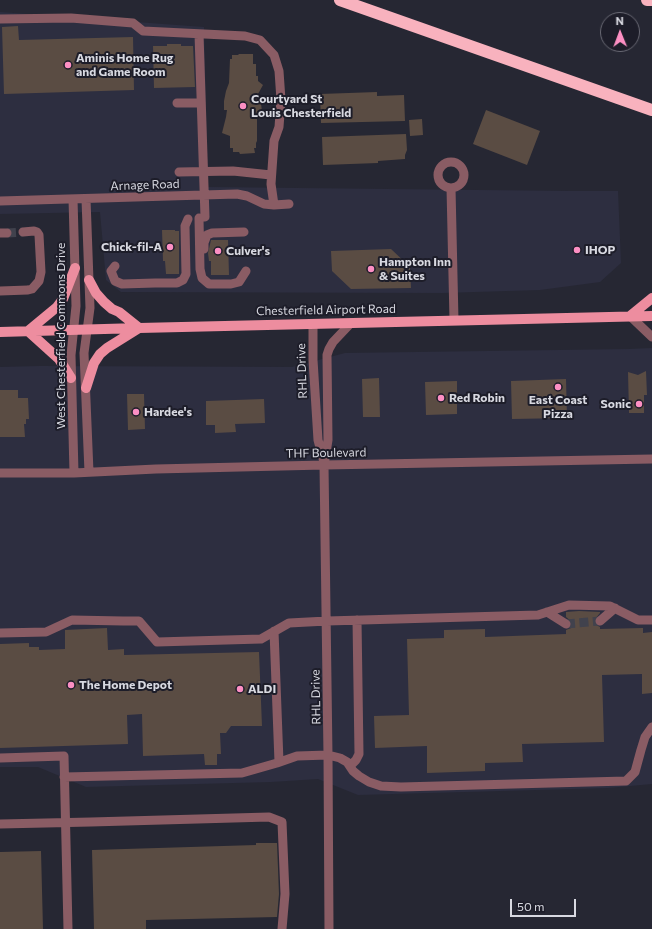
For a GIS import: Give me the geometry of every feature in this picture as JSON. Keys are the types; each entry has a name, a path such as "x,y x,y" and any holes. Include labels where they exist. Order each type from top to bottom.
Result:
{"highway":[{"path":"340,0 649,111"},
{"path":"647,0 652,0"}],"main road":[{"path":"72,378 59,359 28,331 57,307 63,299 75,268"},
{"path":"86,388 94,363 100,354 139,328 104,302 96,293 89,280"},
{"path":"630,316 652,298"},
{"name":"Chesterfield Airport Road","path":"0,332 652,316"}],"street":[{"path":"0,19 71,18 133,23 143,31 245,36 260,40 274,55 279,71 281,100 279,127 274,141 271,175 274,205"},
{"path":"198,34 204,195 200,269 202,278 209,284 232,284 239,282 246,271"},
{"path":"177,103 201,103"},
{"path":"179,172 233,171 271,175"},
{"path":"451,188 454,320"},
{"name":"Arnage Road","path":"0,201 237,194 247,196 264,204 289,204"},
{"name":"West Chesterfield Commons Drive","path":"73,199 76,306 71,355 74,473"},
{"name":"West Chesterfield Commons Drive","path":"86,199 90,308 84,353 89,472"},
{"path":"115,266 112,271 115,281 122,284 155,282 177,283 183,280 186,274 185,226 188,219"},
{"path":"0,291 32,289 39,281 41,272 40,235 34,231 23,232"},
{"path":"209,284 205,271 204,243 207,235 212,233 244,232"},
{"path":"630,316 652,337"},
{"name":"RHL Drive","path":"329,929 327,621 324,465 328,440 327,355 333,342 351,323"},
{"name":"RHL Drive","path":"313,324 313,360 318,440 324,465"},
{"name":"THF Boulevard","path":"0,473 74,473 162,469 652,458"},
{"path":"0,633 46,632 72,620 139,621 157,642 261,639 289,623 538,615 569,605 610,606 638,620 652,620"},
{"path":"600,621 615,608"},
{"path":"547,612 566,624"},
{"path":"350,766 359,754 357,620"},
{"path":"274,631 279,762"},
{"path":"64,777 242,772 298,756 328,755 340,758 347,762 359,776 368,782 381,786 400,787 626,781 635,772 645,737 652,727"},
{"path":"0,758 64,756 68,929"},
{"path":"0,824 270,817 282,822 285,894 282,929"}],"shaded area":[{"path":"0,12 204,27 208,187 618,191 621,263 600,282 540,290 442,293 121,292 106,280 100,212 0,214"},
{"path":"652,348 652,784 608,788 358,795 318,779 271,782 86,787 38,767 0,767 0,367 292,367 345,353"}],"building":[{"name":"Aminis Home Rug and Game Room","path":"18,26 19,40 133,37 134,90 4,94 2,27"},
{"path":"167,44 193,46 195,87 154,88 153,46 167,46"},
{"name":"Courtyard St Louis Chesterfield","path":"253,54 253,64 256,64 256,76 258,76 258,81 263,85 258,94 262,112 261,119 257,118 257,141 256,148 254,148 255,153 240,154 239,152 233,152 233,148 230,148 230,136 222,133 227,110 224,110 224,101 229,83 230,59 232,59 232,55"},
{"path":"377,92 377,96 404,95 405,121 321,123 320,94"},
{"path":"486,110 540,131 527,165 473,144"},
{"path":"422,119 423,135 410,136 409,120"},
{"path":"406,134 407,150 405,159 378,161 378,163 323,165 322,137"},
{"path":"162,230 179,231 179,274 166,274 165,261 163,261"},
{"name":"Culver's","path":"211,240 228,240 229,275 211,275 211,261 209,261 208,253"},
{"name":"Hampton Inn & Suites","path":"391,249 410,267 411,288 351,289 332,271 331,251"},
{"path":"646,371 647,395 644,395 644,413 629,413 628,372 638,375"},
{"path":"379,378 380,417 363,417 362,379"},
{"path":"566,379 567,418 512,419 511,381"},
{"name":"Red Robin","path":"457,381 457,414 426,415 425,382"},
{"path":"0,390 18,390 18,398 28,398 29,419 26,419 26,424 24,424 25,437 0,437"},
{"name":"Hardee's","path":"127,394 144,394 145,429 128,430"},
{"path":"264,399 265,423 235,424 236,432 215,433 215,425 206,425 206,401"},
{"path":"566,612 600,612 594,622 600,627 600,629 643,628 643,633 652,632 652,693 642,694 642,674 602,675 604,742 522,744 523,762 485,763 485,771 427,773 427,746 375,748 374,716 409,715 407,639 444,638 444,630 485,629 485,637 566,634 566,630 571,628 572,624 566,617"},
{"path":"107,628 108,650 124,649 124,655 259,652 262,726 231,726 226,733 220,733 221,754 217,754 217,765 205,765 204,754 143,756 142,714 127,715 128,744 0,748 0,644 29,643 29,647 39,647 39,650 65,649 65,630"},
{"path":"256,843 277,843 279,894 277,917 146,920 146,929 94,929 92,850 256,845"},
{"path":"41,851 43,929 0,929 0,852"}],"tunnel":[{"path":"7,233 23,232"},
{"path":"566,624 600,621"}],"place":[{"name":"Aminis Home Rug and Game Room","path":"68,65"},
{"name":"Courtyard St Louis Chesterfield","path":"243,106"},
{"name":"Chick-fil-A","path":"170,247"},
{"name":"IHOP","path":"577,250"},
{"name":"Culver's","path":"218,251"},
{"name":"Hampton Inn & Suites","path":"371,269"},
{"name":"East Coast Pizza","path":"558,387"},
{"name":"Red Robin","path":"441,398"},
{"name":"Sonic","path":"639,404"},
{"name":"Hardee's","path":"136,412"},
{"name":"The Home Depot","path":"71,685"},
{"name":"ALDI","path":"240,689"}]}
